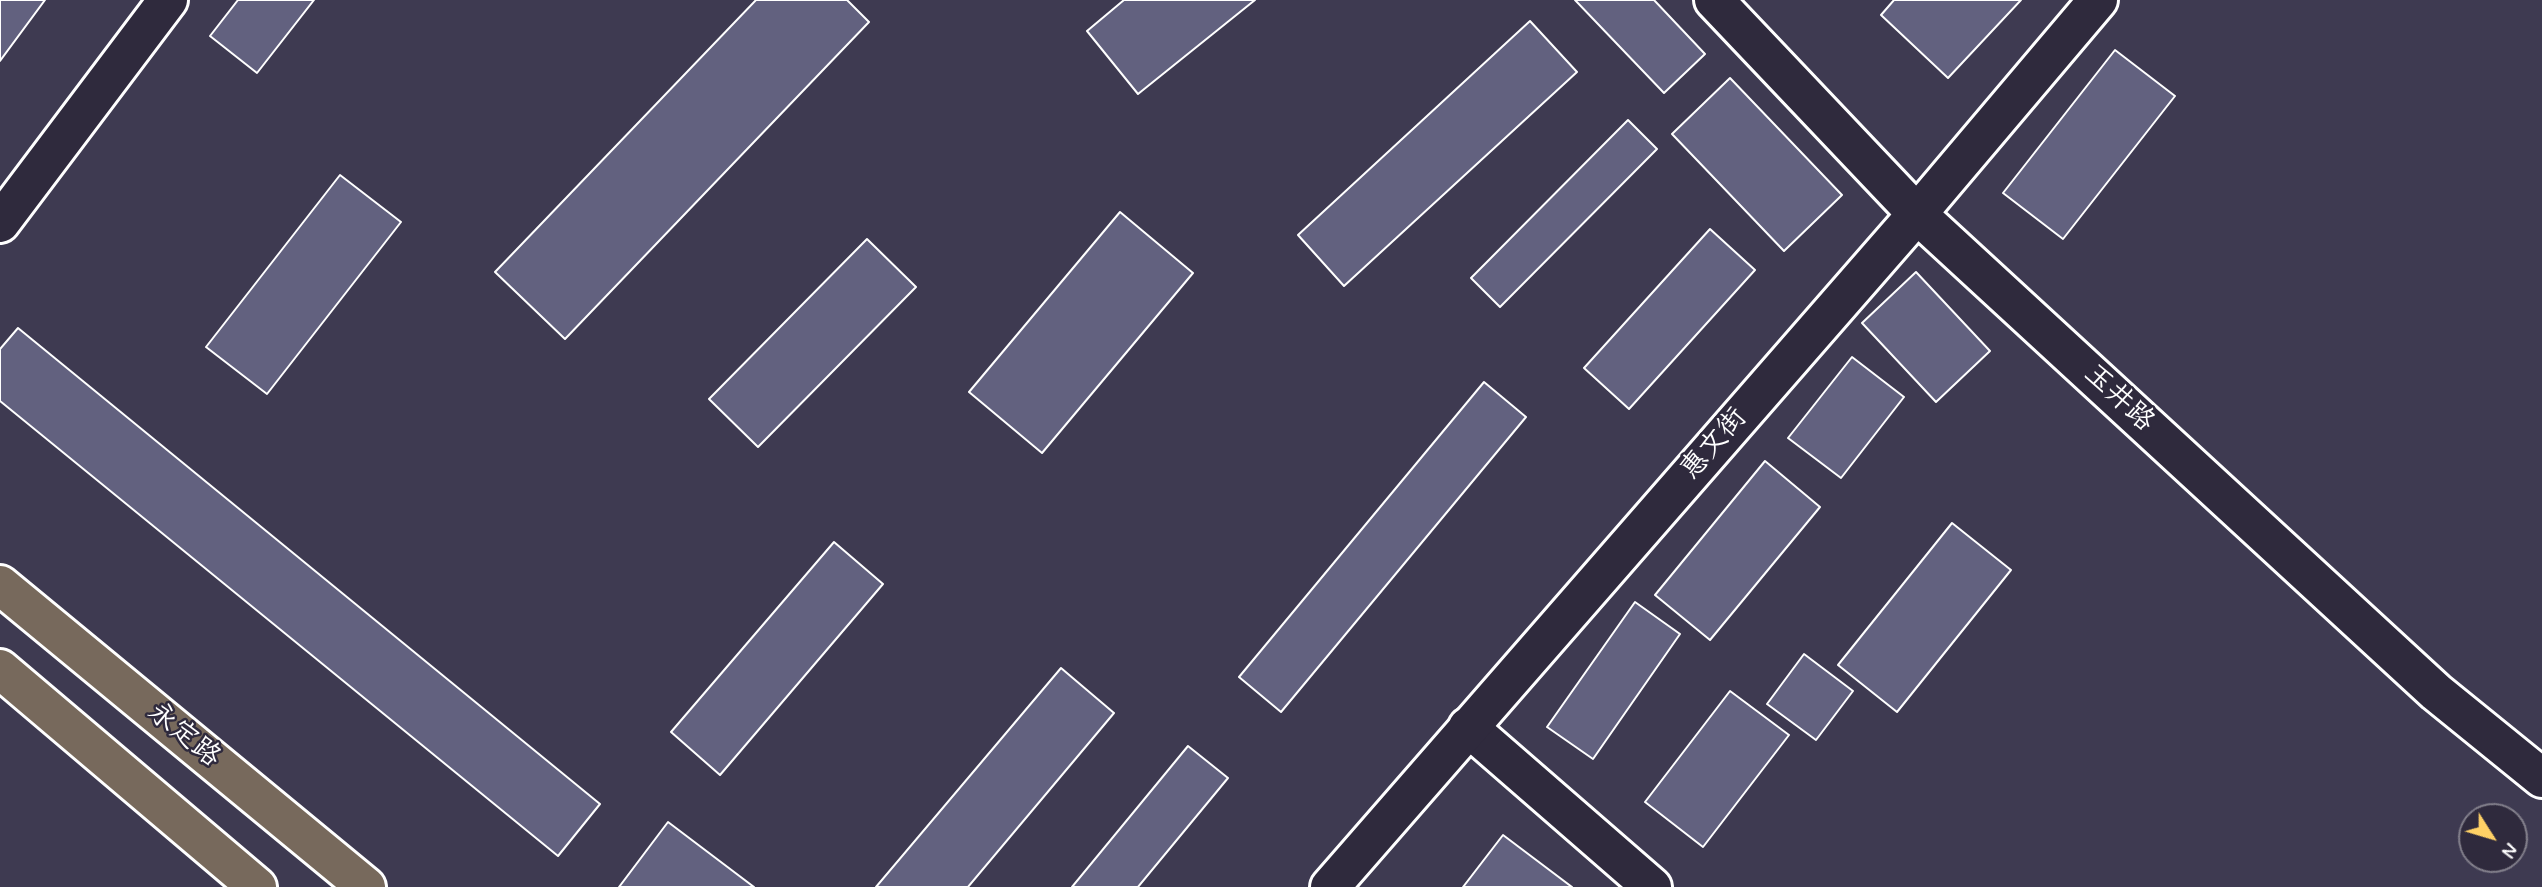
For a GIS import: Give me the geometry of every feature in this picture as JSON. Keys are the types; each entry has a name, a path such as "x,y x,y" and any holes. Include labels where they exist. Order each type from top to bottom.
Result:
{"highway":[{"name":"永定路","path":"0,586 366,887"},
{"path":"0,669 257,887"}],"street":[{"path":"0,223 168,0"},
{"name":"玉井路","path":"1714,0 1917,214 2436,692 2542,778"},
{"name":"惠文街","path":"1330,887 1917,214 2098,0"},
{"path":"1468,727 1652,887"}],"building":[{"path":"0,0 45,0 0,61"},
{"path":"238,0 314,0 257,73 210,36"},
{"path":"756,0 847,0 869,22 565,339 495,272"},
{"path":"1124,0 1255,0 1138,94 1087,31"},
{"path":"1575,0 1654,0 1705,54 1664,93"},
{"path":"1894,0 2021,0 1948,78 1881,15"},
{"path":"1530,21 1577,72 1344,286 1298,235"},
{"path":"2115,50 2175,96 2063,239 2003,193"},
{"path":"1730,78 1842,195 1784,251 1672,134"},
{"path":"1628,120 1657,149 1500,307 1471,278"},
{"path":"340,175 401,222 267,394 206,347"},
{"path":"1120,212 1193,273 1042,453 969,392"},
{"path":"1710,229 1755,270 1629,409 1584,368"},
{"path":"867,239 916,287 758,447 709,399"},
{"path":"1916,272 1990,351 1936,402 1862,323"},
{"path":"18,328 600,804 558,856 0,401 0,349"},
{"path":"1852,357 1904,397 1841,478 1788,438"},
{"path":"1484,382 1526,417 1281,712 1239,677"},
{"path":"1765,461 1820,507 1710,640 1655,595"},
{"path":"1952,523 2011,570 1897,712 1838,665"},
{"path":"834,542 883,584 720,775 671,732"},
{"path":"1635,602 1680,634 1593,759 1547,727"},
{"path":"1804,654 1853,691 1816,740 1767,704"},
{"path":"1061,668 1114,713 968,887 876,887"},
{"path":"1730,691 1789,735 1703,847 1645,802"},
{"path":"1188,746 1228,778 1138,887 1072,887"},
{"path":"668,822 754,887 619,887"},
{"path":"1503,835 1572,887 1463,887"}]}
